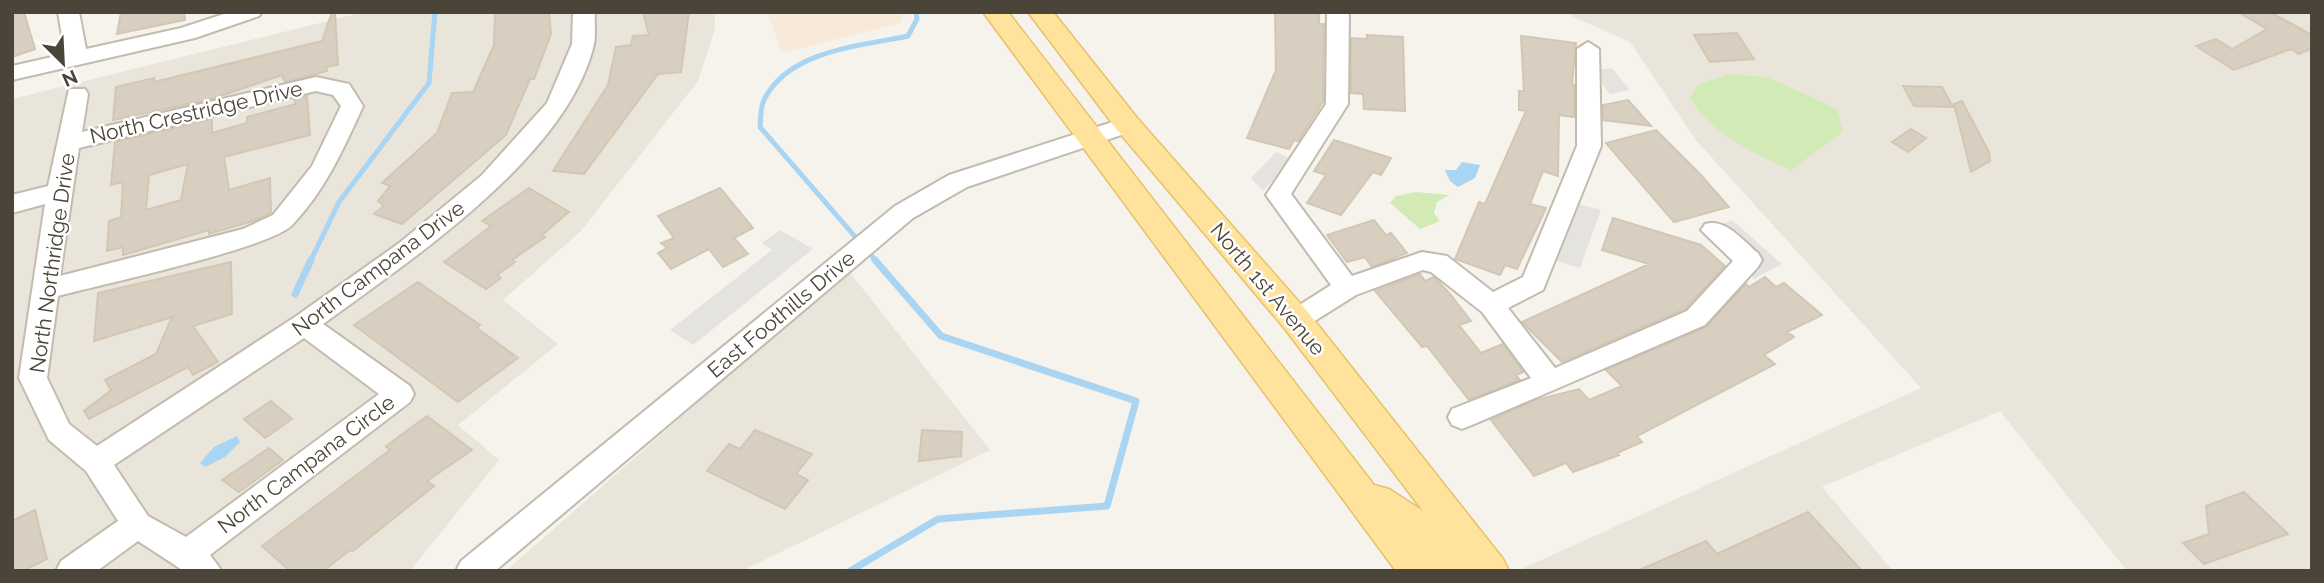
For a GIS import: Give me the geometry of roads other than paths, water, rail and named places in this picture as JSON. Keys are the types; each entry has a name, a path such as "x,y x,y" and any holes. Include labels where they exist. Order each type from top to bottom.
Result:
{"main road":[{"path":"995,12 1418,571"},
{"name":"North 1st Avenue","path":"1040,12 1128,125 1296,320 1490,571"},
{"path":"1354,486 1436,540 1456,571"}],"street":[{"path":"68,12 77,58"},
{"path":"12,73 187,33 252,12"},
{"name":"North Campana Drive","path":"96,462 304,324 407,250 490,182 557,106 583,44 584,12"},
{"path":"1338,12 1337,104 1278,195 1346,288"},
{"path":"1491,305 1534,283 1589,146 1588,49"},
{"name":"North Crestridge Drive","path":"45,290 250,236 282,221 322,169 352,106 341,89 316,84 68,143"},
{"name":"North Northridge Drive","path":"77,94 45,290 23,382 58,432 96,462 137,525 196,562"},
{"name":"East Foothills Drive","path":"472,571 904,212 958,181 1128,125"},
{"path":"12,204 59,192"},
{"path":"1462,417 1696,318 1749,260 1714,230"},
{"path":"1296,320 1346,288 1422,261 1438,263 1491,305 1550,382"},
{"name":"North Campana Circle","path":"196,562 400,394 304,324"},
{"path":"72,571 137,525"}],"water":[{"path":"1462,162 1480,165 1475,178 1458,187 1450,181 1445,170 1456,170"},
{"path":"237,436 240,442 225,457 205,467 200,463 214,447"}],"waterway":[{"path":"310,262 339,202 429,83 435,12"},
{"path":"877,262 760,127 761,110 775,83 790,70 827,53 908,36 917,19 916,12"},
{"path":"295,294 311,260"},
{"path":"850,571 938,519 1107,506 1136,401 941,336 875,260"}]}
